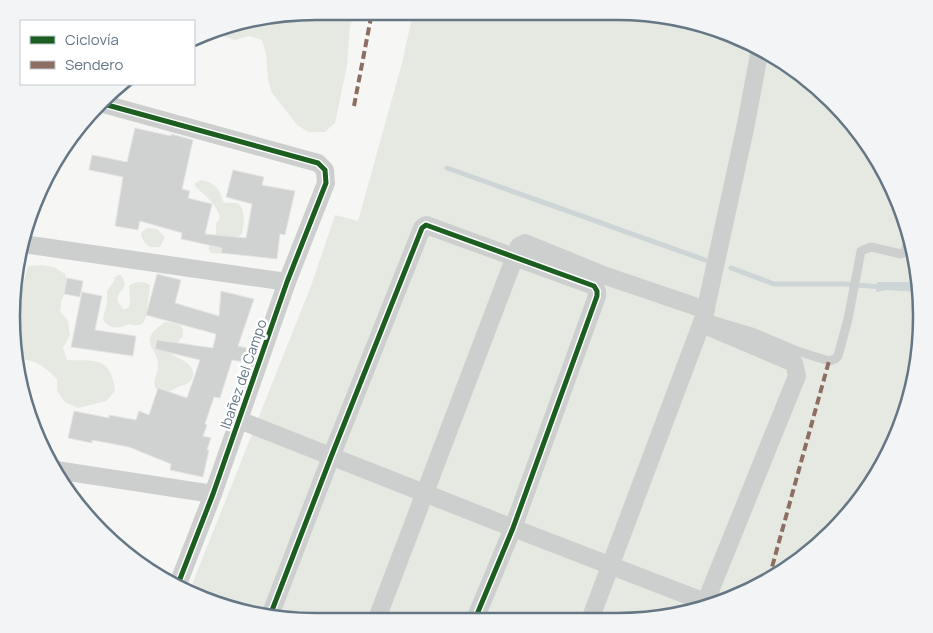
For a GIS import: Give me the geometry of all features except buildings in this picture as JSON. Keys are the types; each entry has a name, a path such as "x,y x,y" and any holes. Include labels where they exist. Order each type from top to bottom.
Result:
{"street":[{"path":"593,613 704,317 746,124 759,57"},
{"name":"Ibañez del Campo","path":"108,106 318,163 325,170 326,183 287,282 213,494 180,579"},
{"path":"272,609 422,228 426,225 594,286 596,291 596,296 513,528 478,613"},
{"path":"379,613 514,258 519,246 525,243 704,317 794,364 797,376 707,599"},
{"path":"29,245 287,282"},
{"path":"239,420 698,601"},
{"path":"64,471 213,494"}],"lane":[{"path":"704,317 752,332 797,351 829,361 838,356 848,319 861,251 871,247 901,254 905,251"}],"shaded area":[{"path":"353,20 350,25 347,66 335,123 325,132 309,132 298,126 272,93 268,80 266,54 262,40 249,36 235,40 222,36 240,30 278,23"},
{"path":"411,20 616,20 674,26 712,36 765,60 797,81 812,94 852,136 882,185 903,240 912,297 913,316 910,355 903,393 897,412 873,465 852,497 839,512 797,552 748,582 712,597 674,607 636,612 297,612 240,603 192,585 311,286 335,215 358,221 402,63"},
{"path":"201,180 213,185 219,191 225,203 237,203 240,205 243,212 242,234 237,238 230,251 218,254 209,250 211,242 216,236 216,224 220,218 213,204 195,186 195,183"},
{"path":"147,228 157,229 165,237 160,247 150,247 146,244 141,233"},
{"path":"42,265 54,267 65,274 69,287 62,299 60,311 68,321 70,335 63,348 67,360 93,361 105,366 110,372 115,391 106,401 78,408 65,402 57,391 57,379 37,363 24,359 20,316 22,289 28,266"},
{"path":"118,275 121,275 125,285 118,299 123,309 129,307 129,286 139,282 150,285 145,319 140,325 130,324 115,328 105,323 103,319 107,302 107,291"},
{"path":"877,282 910,282 911,292 887,290 876,292"},
{"path":"165,322 179,324 183,329 183,336 172,345 171,351 172,355 183,360 192,368 193,376 187,384 165,392 155,388 158,362 150,344 150,339 154,331"}],"waterway":[{"path":"447,168 705,260"},
{"path":"731,268 774,284 845,284 882,287"}],"marked path":[{"path":"354,106 370,20"},
{"path":"772,569 829,361"}],"cycle path":[{"path":"109,105 318,163 325,170 326,183 287,282 213,494 180,579"},
{"path":"272,609 422,228 426,225 594,286 597,291 597,296 513,528 478,613"}]}
